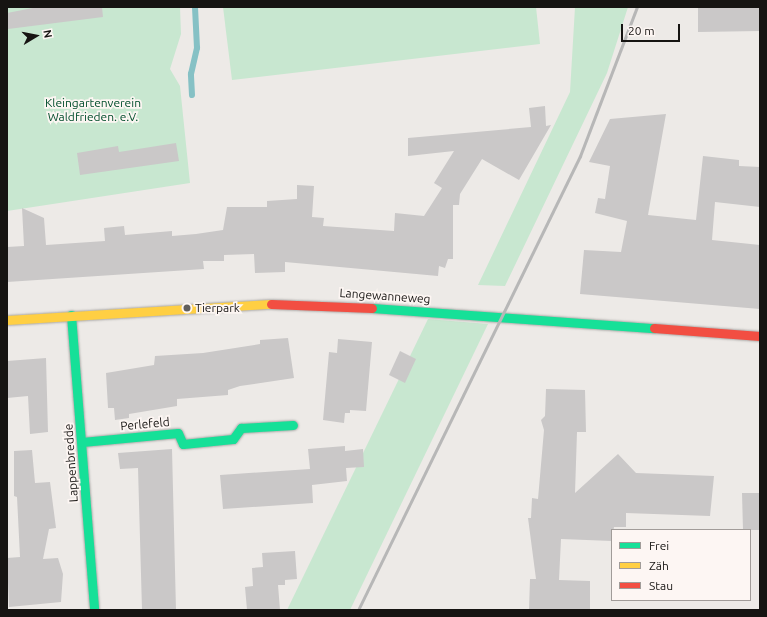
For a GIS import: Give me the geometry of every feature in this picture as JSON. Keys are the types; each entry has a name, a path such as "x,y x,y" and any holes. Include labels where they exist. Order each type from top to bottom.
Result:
{"street":[{"name":"Langewanneweg","path":"7,320 233,304 320,304 760,336"},
{"name":"Lappenbredde","path":"72,315 94,610"},
{"name":"Perlefeld","path":"82,442 178,434 183,444 233,440 241,428 293,425"}],"green space":[{"name":"Kleingartenverein Waldfrieden. e.V.","path":"7,7 180,7 181,34 170,69 180,86 190,183 7,211"},
{"path":"223,7 536,7 540,44 232,80"},
{"path":"575,7 628,7 607,73 505,286 478,285 570,92"},
{"path":"428,319 488,324 350,610 287,610"}],"building":[{"path":"38,7 102,7 103,17 8,29 7,13"},
{"path":"698,7 760,7 760,31 698,32"},
{"path":"545,106 546,126 551,125 519,180 482,159 460,194 459,205 453,205 453,259 448,259 445,268 439,266 438,276 285,262 285,272 255,273 254,254 224,255 224,261 203,261 204,269 7,282 7,247 24,246 22,208 44,218 46,245 105,241 104,228 124,226 125,235 172,231 172,236 223,230 227,207 267,207 267,201 297,199 297,185 314,186 312,217 324,218 323,226 394,231 395,213 424,216 442,188 434,183 454,151 408,156 408,138 531,127 529,108"},
{"path":"666,114 648,215 696,220 703,156 739,160 739,166 760,167 760,207 715,202 712,240 760,245 760,309 580,294 584,250 621,252 627,221 595,213 598,198 605,199 610,166 589,162 610,119"},
{"path":"176,143 179,161 80,175 77,153 118,146 119,152"},
{"path":"288,338 294,378 240,386 228,390 228,395 177,399 177,406 129,414 129,418 115,420 114,408 108,408 106,373 154,365 155,356 203,353 260,344 260,340"},
{"path":"338,339 372,342 366,411 350,410 350,413 345,413 344,423 323,420 329,352 337,353"},
{"path":"400,351 416,359 405,383 389,375"},
{"path":"46,358 48,432 30,434 28,396 7,398 7,361"},
{"path":"546,389 585,390 586,432 577,432 575,493 618,454 636,473 714,476 710,516 626,513 626,527 614,527 614,529 611,529 611,541 561,539 559,580 590,581 590,610 529,610 530,579 536,579 528,518 531,518 532,498 538,499 544,430 541,420 545,416"},
{"path":"345,446 345,451 363,449 364,467 346,468 347,481 312,485 313,503 223,509 220,475 310,469 308,449"},
{"path":"172,449 176,610 142,610 138,468 120,469 118,453"},
{"path":"32,450 35,483 50,482 56,528 49,529 43,559 58,558 63,574 61,602 9,607 7,558 20,557 17,497 14,496 14,451"},
{"path":"742,493 760,493 760,530 743,529"},
{"path":"295,551 297,579 285,580 285,585 278,585 280,610 247,610 245,587 253,586 252,568 263,567 262,553"}],"waterway":[{"path":"192,95 191,74 197,48 195,7"}],"railway":[{"path":"358,610 580,156 637,7"}],"traffic: fast":[{"path":"372,308 654,328"},
{"path":"71,315 94,610"},
{"path":"82,442 178,433 183,444 233,439 241,428 293,425"}],"traffic: slow":[{"path":"7,320 271,304"}],"traffic: jam":[{"path":"271,304 372,308"},
{"path":"654,328 760,336"}],"place":[{"name":"Tierpark","path":"187,308"}]}
